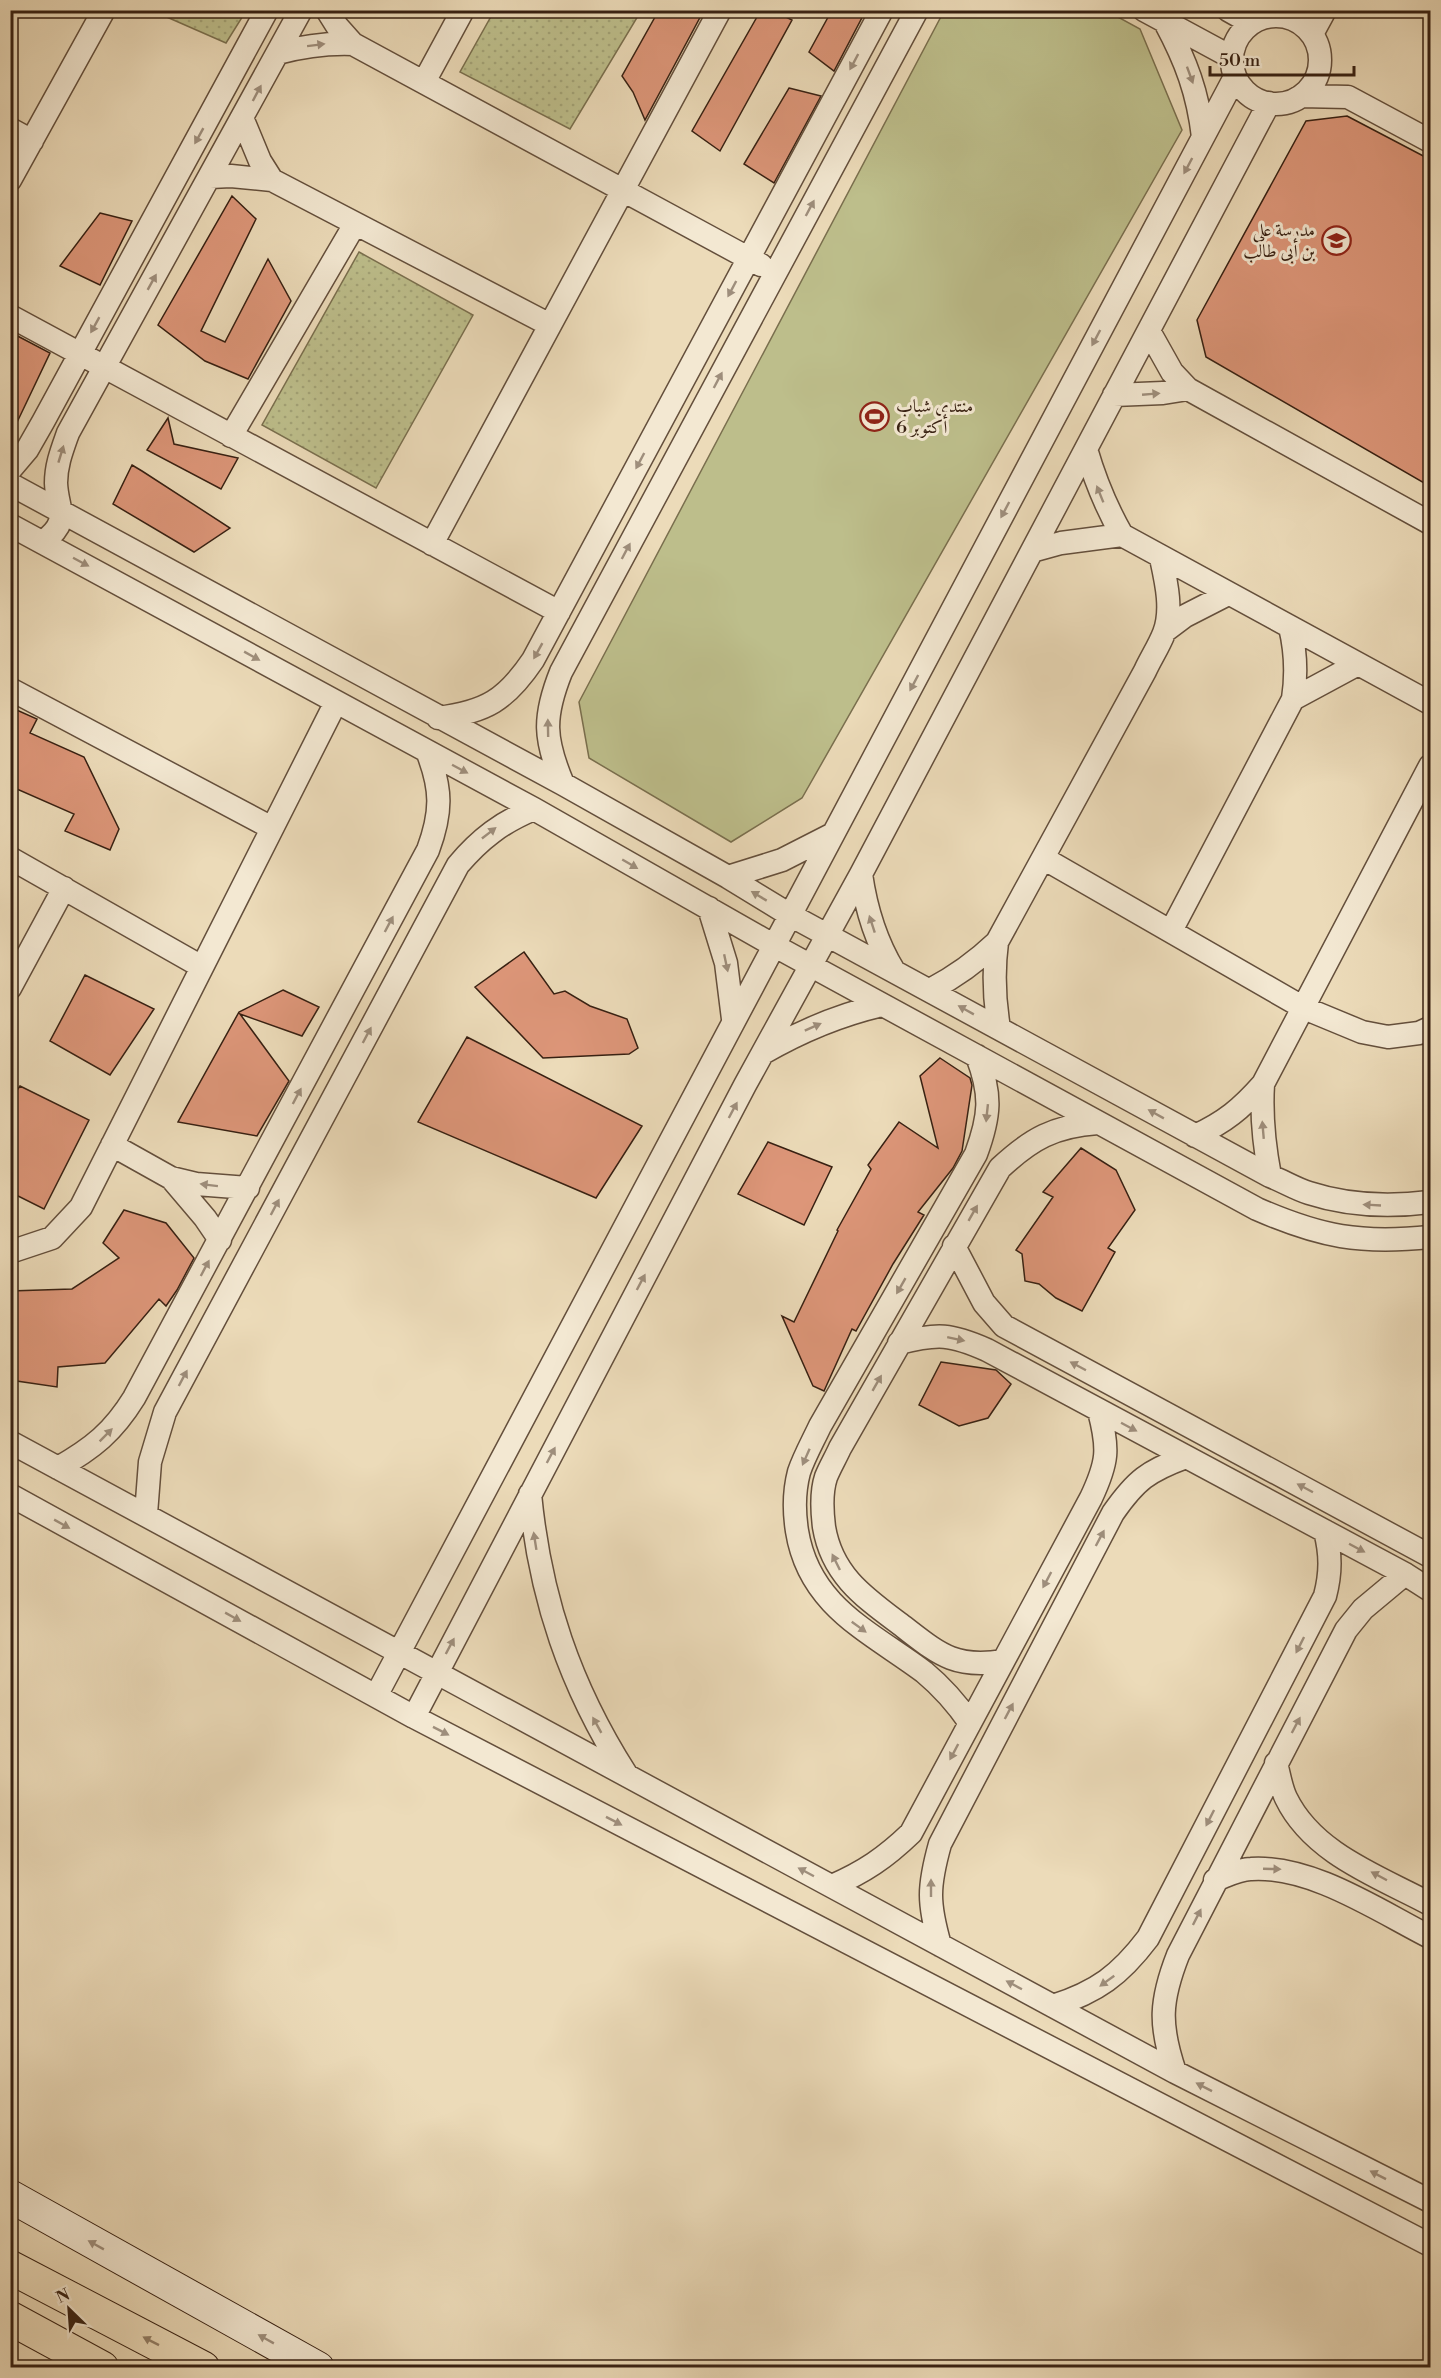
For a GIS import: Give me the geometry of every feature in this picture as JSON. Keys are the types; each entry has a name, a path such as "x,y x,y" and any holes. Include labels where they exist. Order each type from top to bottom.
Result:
{"highway":[{"path":"10,2267 203,2367"},
{"path":"10,2318 102,2367"}],"main road":[{"path":"10,2196 318,2367"}],"street":[{"path":"10,180 104,10"},
{"path":"10,470 27,450 267,10"},
{"path":"43,542 56,529 62,511 56,485 58,458 68,433 243,120 301,10"},
{"path":"327,10 353,44 775,273"},
{"path":"424,82 463,10"},
{"path":"432,544 720,10"},
{"path":"438,718 467,714 494,703 517,684 533,660 882,10"},
{"path":"562,784 551,757 547,728 550,699 561,672 917,10"},
{"path":"1144,10 1233,67 1243,90 1255,99 1269,104 1280,104 1301,96 1348,97 1431,141"},
{"path":"1228,10 1287,17 1301,23 1316,43 1348,97"},
{"path":"1301,96 1312,85 1319,69 1316,43 1325,10"},
{"path":"376,1696 1203,137 1233,67 1235,42 1266,16"},
{"path":"1165,22 1191,77 1199,107 1203,137"},
{"path":"278,52 311,45 353,44"},
{"path":"414,1717 809,965 861,874 1269,104"},
{"path":"243,120 260,161 272,180"},
{"path":"10,129 32,141"},
{"path":"210,177 231,176 272,180 550,325"},
{"path":"231,436 355,224"},
{"path":"10,316 559,612"},
{"path":"1149,331 1159,352 1188,389 1431,523"},
{"path":"1114,395 1155,394 1188,389"},
{"path":"1086,449 1098,489 1122,535 1431,703"},
{"path":"10,484 562,784 728,877 790,915 1270,1176 1309,1193 1352,1203 1397,1206 1431,1202"},
{"path":"10,525 534,809 809,965 1257,1209 1298,1227 1346,1238 1392,1241 1431,1237"},
{"path":"1032,550 1061,543 1122,535"},
{"path":"930,990 962,972 997,942 1165,631 1167,598 1161,558"},
{"path":"1165,631 1185,616 1228,594"},
{"path":"1172,932 1293,699 1296,651 1290,627"},
{"path":"1293,699 1358,664"},
{"path":"10,688 272,828"},
{"path":"10,1252 52,1238 81,1208 336,702"},
{"path":"58,1468 103,1439 121,1420 220,1240 428,850 437,826 440,800 436,775 427,751"},
{"path":"1195,1136 1229,1118 1244,1106 1263,1084 1431,766"},
{"path":"146,1514 150,1462 165,1412 458,865 491,831 512,818 534,809"},
{"path":"728,877 782,860 833,834"},
{"path":"428,850 458,865"},
{"path":"10,858 202,967"},
{"path":"1043,858 1304,1008 1362,1032 1388,1037 1431,1029"},
{"path":"861,874 865,903 874,932 894,971"},
{"path":"10,988 64,888"},
{"path":"709,908 726,963 734,1019"},
{"path":"997,942 993,983 999,1028"},
{"path":"762,1054 820,1023 850,1012 882,1005"},
{"path":"970,1723 941,1687 845,1617 818,1588 800,1552 794,1512 799,1473 820,1426 976,1154 985,1130 988,1104 986,1079 976,1056"},
{"path":"1263,1084 1262,1125 1270,1176"},
{"path":"1003,1661 981,1665 959,1662 938,1654 864,1597 841,1573 827,1543 822,1510 826,1478 899,1343 999,1168 1019,1151 1044,1135 1072,1125 1098,1123"},
{"path":"112,1145 171,1179 200,1212 220,1240"},
{"path":"976,1154 984,1149 994,1150 1000,1158 999,1168"},
{"path":"171,1179 222,1187 248,1188"},
{"path":"954,1246 984,1303 1004,1326 1431,1556"},
{"path":"987,1350 983,1341 985,1331 993,1325 1004,1326"},
{"path":"899,1343 929,1335 959,1338 987,1350 1431,1590"},
{"path":"134,1398 165,1412"},
{"path":"832,1886 861,1873 888,1855 911,1833 1104,1471 1106,1441 1099,1411"},
{"path":"10,1442 1175,2072 1431,2201"},
{"path":"939,1945 931,1912 931,1878 940,1844 1113,1513 1131,1487 1156,1467 1186,1457"},
{"path":"530,1494 533,1527 545,1593 566,1657 592,1718 627,1776"},
{"path":"1091,1498 1100,1494 1109,1496 1114,1503 1113,1513"},
{"path":"10,1496 414,1717 1431,2245"},
{"path":"1053,2006 1082,1997 1108,1982 1130,1962 1148,1938 1325,1596 1330,1574 1330,1552 1325,1531"},
{"path":"1175,2072 1165,2043 1162,2013 1167,1983 1178,1955 1346,1630 1369,1602 1405,1574"},
{"path":"1315,1616 1322,1610 1331,1609 1340,1612 1345,1620 1346,1630"},
{"path":"904,1660 912,1663 920,1661 925,1655 925,1647 921,1640"},
{"path":"1276,1762 1286,1798 1307,1830 1336,1854 1431,1904"},
{"path":"911,1833 912,1844 920,1852 931,1851 940,1844"},
{"path":"1321,1881 1318,1872 1320,1863 1336,1854"},
{"path":"1215,1880 1248,1869 1285,1870 1321,1881 1431,1937"},
{"path":"1411,1893 1431,1882"},
{"path":"1148,1938 1148,1950 1156,1959 1167,1961 1178,1955"}],"green space":[{"path":"153,11 246,11 226,43"},
{"path":"494,11 641,11 570,129 460,72"},
{"name":"منتدى شباب 6 أكتوبر","path":"944,11 1107,11 1140,29 1182,130 802,798 731,842 589,758 579,702"},
{"path":"359,252 473,315 376,488 262,425"}],"building":[{"path":"659,10 704,10 645,120 633,92 622,76"},
{"path":"761,10 772,10 792,20 720,151 692,131"},
{"path":"832,10 866,10 834,71 809,52"},
{"path":"789,88 821,96 774,183 744,164"},
{"name":"مدرسة على بن أبى طالب","path":"1347,116 1431,160 1431,487 1206,357 1197,320 1306,121"},
{"path":"232,196 256,219 201,331 225,342 268,259 291,301 248,379 205,361 158,325"},
{"path":"100,213 132,221 100,285 60,266"},
{"path":"10,332 50,353 10,437"},
{"path":"168,418 174,444 238,458 221,489 147,450"},
{"path":"132,465 230,528 194,552 113,504"},
{"path":"10,707 37,719 30,733 84,757 119,829 110,850 65,831 74,814 10,786"},
{"path":"524,952 554,994 565,991 590,1006 627,1019 638,1048 629,1054 543,1058 475,987"},
{"path":"85,975 154,1009 110,1075 50,1041"},
{"path":"283,990 319,1007 302,1036 240,1014 289,1081 257,1136 178,1122 239,1012"},
{"path":"467,1037 642,1126 596,1198 418,1122"},
{"path":"940,1058 970,1078 972,1085 962,1151 953,1168 918,1212 924,1215 893,1264 856,1331 852,1329 824,1391 813,1386 782,1316 794,1322 837,1230 871,1169 868,1165 899,1122 938,1148 920,1076"},
{"path":"20,1086 89,1120 44,1209 10,1192 10,1100"},
{"path":"768,1142 832,1167 804,1225 738,1194"},
{"path":"1081,1148 1116,1170 1135,1210 1108,1248 1115,1252 1082,1311 1056,1298 1039,1284 1025,1281 1022,1254 1016,1250 1053,1197 1043,1192"},
{"path":"124,1210 166,1223 194,1258 177,1290 166,1306 159,1299 105,1363 58,1367 57,1387 10,1380 10,1291 72,1289 119,1258 103,1243"},
{"path":"941,1362 996,1370 1011,1384 988,1418 959,1426 919,1405"}],"place":[{"name":"مدرسة على بن أبى طالب","path":"1336,240"},
{"name":"منتدى شباب 6 أكتوبر","path":"875,416"}]}
